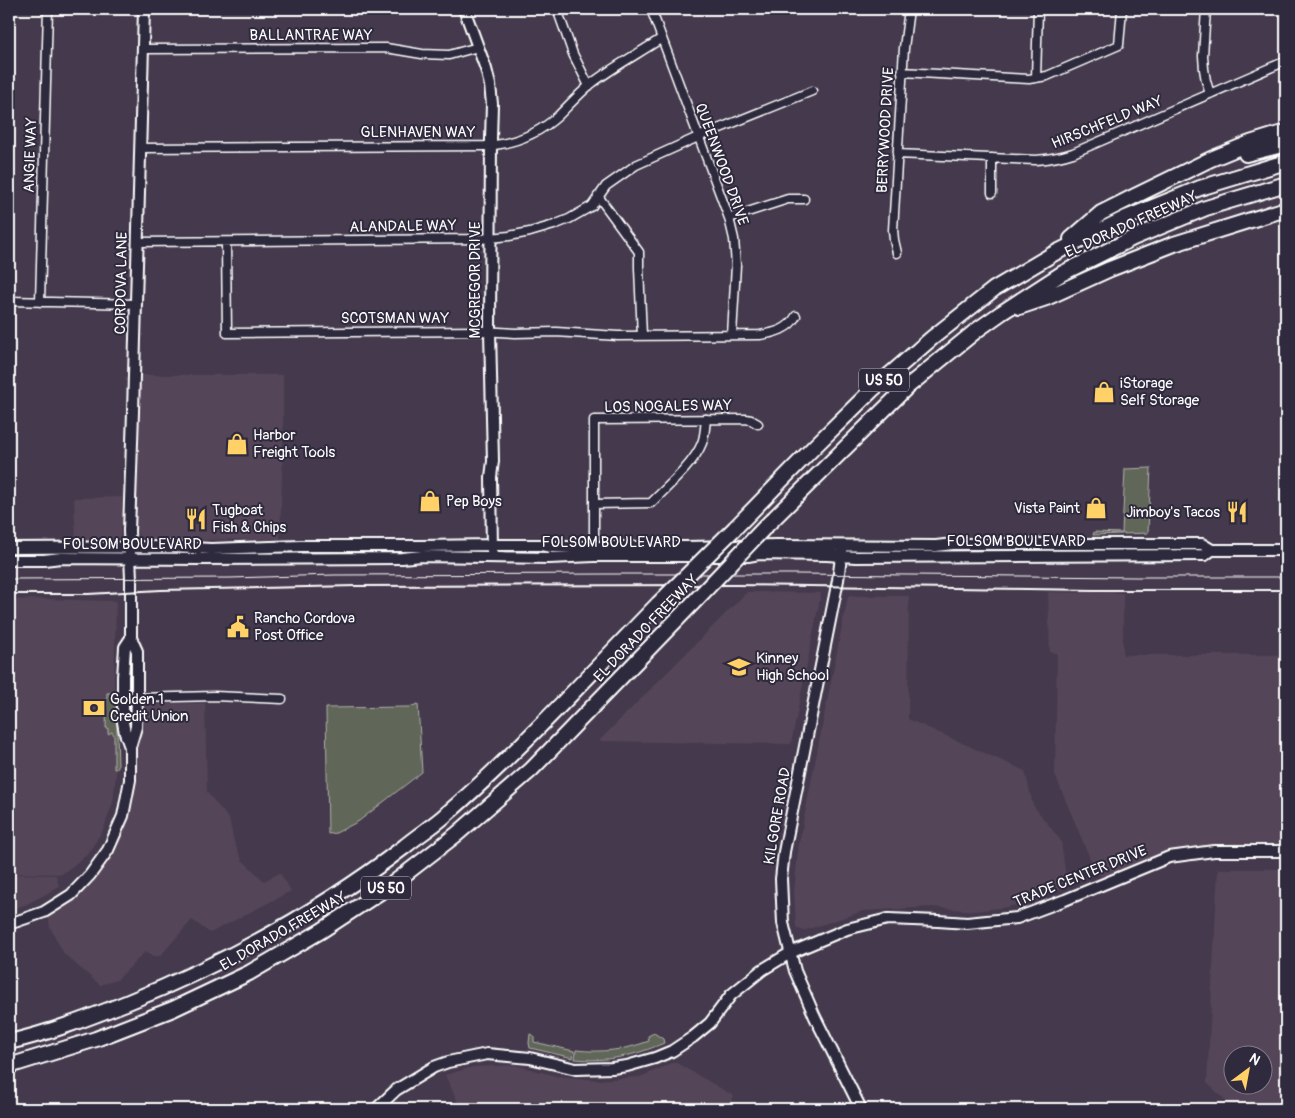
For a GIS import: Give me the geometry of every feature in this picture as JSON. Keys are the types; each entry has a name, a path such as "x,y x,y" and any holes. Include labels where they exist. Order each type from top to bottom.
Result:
{"highway":[{"path":"1053,254 1102,213 1211,159 1250,143 1286,132"},
{"path":"1194,168 1286,144"},
{"name":"EL DORADO FREEWAY","path":"9,1042 92,1016 167,986 240,952 310,912 369,872 441,819 501,765 658,604 872,390 932,338 994,289 1053,254 1126,218 1200,188 1286,162"},
{"name":"EL DORADO FREEWAY","path":"9,1066 96,1039 173,1009 248,973 321,931 383,890 457,834 531,770 766,526 907,387 977,330 1060,274 1133,238 1206,208 1286,184"},
{"path":"1001,313 1046,298 1110,269 1174,244 1286,209"}],"street":[{"name":"ANGIE WAY","path":"40,302 48,9"},
{"name":"CORDOVA LANE","path":"128,642 130,489 144,9"},
{"name":"MCGREGOR DRIVE","path":"464,9 486,69 492,104 490,238 493,452 491,485 492,557"},
{"path":"557,9 573,54 589,86"},
{"name":"QUEENWOOD DRIVE","path":"651,9 729,218 734,239 736,265 732,335"},
{"name":"BERRYWOOD DRIVE","path":"897,253 893,230 902,72 909,9"},
{"path":"1036,78 1038,9"},
{"path":"902,72 1029,79 1047,76 1119,45 1122,9"},
{"path":"1206,9 1203,56 1206,81 1210,94"},
{"name":"GLENHAVEN WAY","path":"140,148 491,145 516,141 537,132 558,116 589,86 662,38"},
{"name":"BALLANTRAE WAY","path":"143,49 386,48 422,54 450,55 478,47"},
{"name":"HIRSCHFELD WAY","path":"897,154 1036,160 1052,159 1286,61"},
{"name":"ALANDALE WAY","path":"137,242 490,238 530,232 554,226 592,206 606,186 636,165 698,137 812,91"},
{"path":"992,158 992,193"},
{"path":"598,196 639,252 642,336"},
{"path":"729,218 788,199 804,198"},
{"name":"SCOTSMAN WAY","path":"226,242 227,333 490,331 556,332 599,336 732,335 775,332 790,325 796,316"},
{"path":"9,302 136,304"},
{"path":"594,504 651,503 695,456 705,432 706,419"},
{"name":"LOS NOGALES WAY","path":"594,552 594,420 746,419 758,424"},
{"name":"FOLSOM BOULEVARD","path":"841,551 954,544 1070,547 1081,549 1086,544 1202,544 1212,550 1286,550"},
{"name":"FOLSOM BOULEVARD","path":"9,548 185,547 211,549 301,546 540,545 594,552"},
{"name":"FOLSOM BOULEVARD","path":"9,560 60,558 549,558 594,552 776,545 841,551 866,557 1205,556 1212,550"},
{"path":"261,558 270,553 297,552 301,546"},
{"path":"1041,556 1051,550 1070,547"},
{"name":"KILGORE ROAD","path":"841,551 837,586 784,852 782,909 783,923 795,971 815,1017 861,1109"},
{"path":"9,924 44,912 71,895 90,875 108,850 123,816 130,780 130,747 136,726 137,698 137,651 128,642"},
{"path":"128,642 123,713 125,734 130,747"},
{"path":"125,734 129,728 130,704 137,698 214,696 282,699"},
{"name":"TRADE CENTER DRIVE","path":"376,1109 396,1090 434,1067 448,1062 487,1054 530,1058 576,1069 627,1066 655,1058 693,1037 710,1023 731,995 762,970 790,953 847,929 888,919 967,923 1017,918 1169,857 1214,851 1286,851"}],"shaded area":[{"path":"140,375 283,375 280,539 148,540 139,536 135,529"},
{"path":"122,497 120,538 114,542 76,545 74,498"},
{"name":"Kinney High School","path":"747,592 821,593 791,744 599,741"},
{"path":"1048,592 1123,593 1123,655 1286,655 1286,848 1154,859 1107,877 1096,873 1055,775 1057,653 1050,652"},
{"path":"848,596 909,596 908,719 1025,771 1033,805 1061,841 1067,887 1030,902 1007,907 975,911 933,907 863,911 803,931 796,927 794,891 799,843"},
{"path":"9,600 115,601 114,683 117,767 113,802 104,828 88,854 62,874 9,873"},
{"path":"205,703 207,792 229,819 234,842 242,860 264,881 280,873 291,891 210,933 192,920 160,956 153,956 145,952 117,980 100,985 64,954 50,927 48,915 83,889 101,868 118,841 129,813 141,708 150,704"},
{"path":"1218,869 1286,869 1286,1109 1235,1109 1207,1083"},
{"path":"9,874 56,875 59,886 25,905 9,910"},
{"path":"675,1062 734,1096 726,1109 461,1109 445,1075 473,1067 515,1065 556,1076 597,1080 640,1077"}],"green space":[{"path":"1151,468 1148,533 1093,535 1094,532 1122,533 1125,469"},
{"path":"107,693 116,693 118,768 114,769 114,735 112,732 108,734 108,728 106,728"},
{"path":"418,704 422,772 359,821 336,833 328,834 326,708 409,707"},
{"path":"654,1033 663,1039 664,1043 642,1051 609,1059 575,1059 576,1050 604,1051 622,1049 649,1041 648,1036"},
{"path":"530,1034 534,1036 534,1042 574,1051 573,1058 530,1048"}],"tram line":[{"path":"9,579 610,574 1286,577"}],"railway":[{"path":"9,594 88,594 161,590 355,586 737,585 1094,590 1286,590"}],"place":[{"name":"iStorage Self Storage","path":"1104,392"},
{"name":"Harbor Freight Tools","path":"237,444"},
{"name":"Pep Boys","path":"430,501"},
{"name":"Vista Paint","path":"1096,508"},
{"name":"Jimboy's Tacos","path":"1237,512"},
{"name":"Tugboat Fish & Chips","path":"196,519"},
{"name":"Rancho Cordova Post Office","path":"238,627"},
{"name":"Kinney High School","path":"739,667"},
{"name":"Golden 1 Credit Union","path":"94,708"}]}
